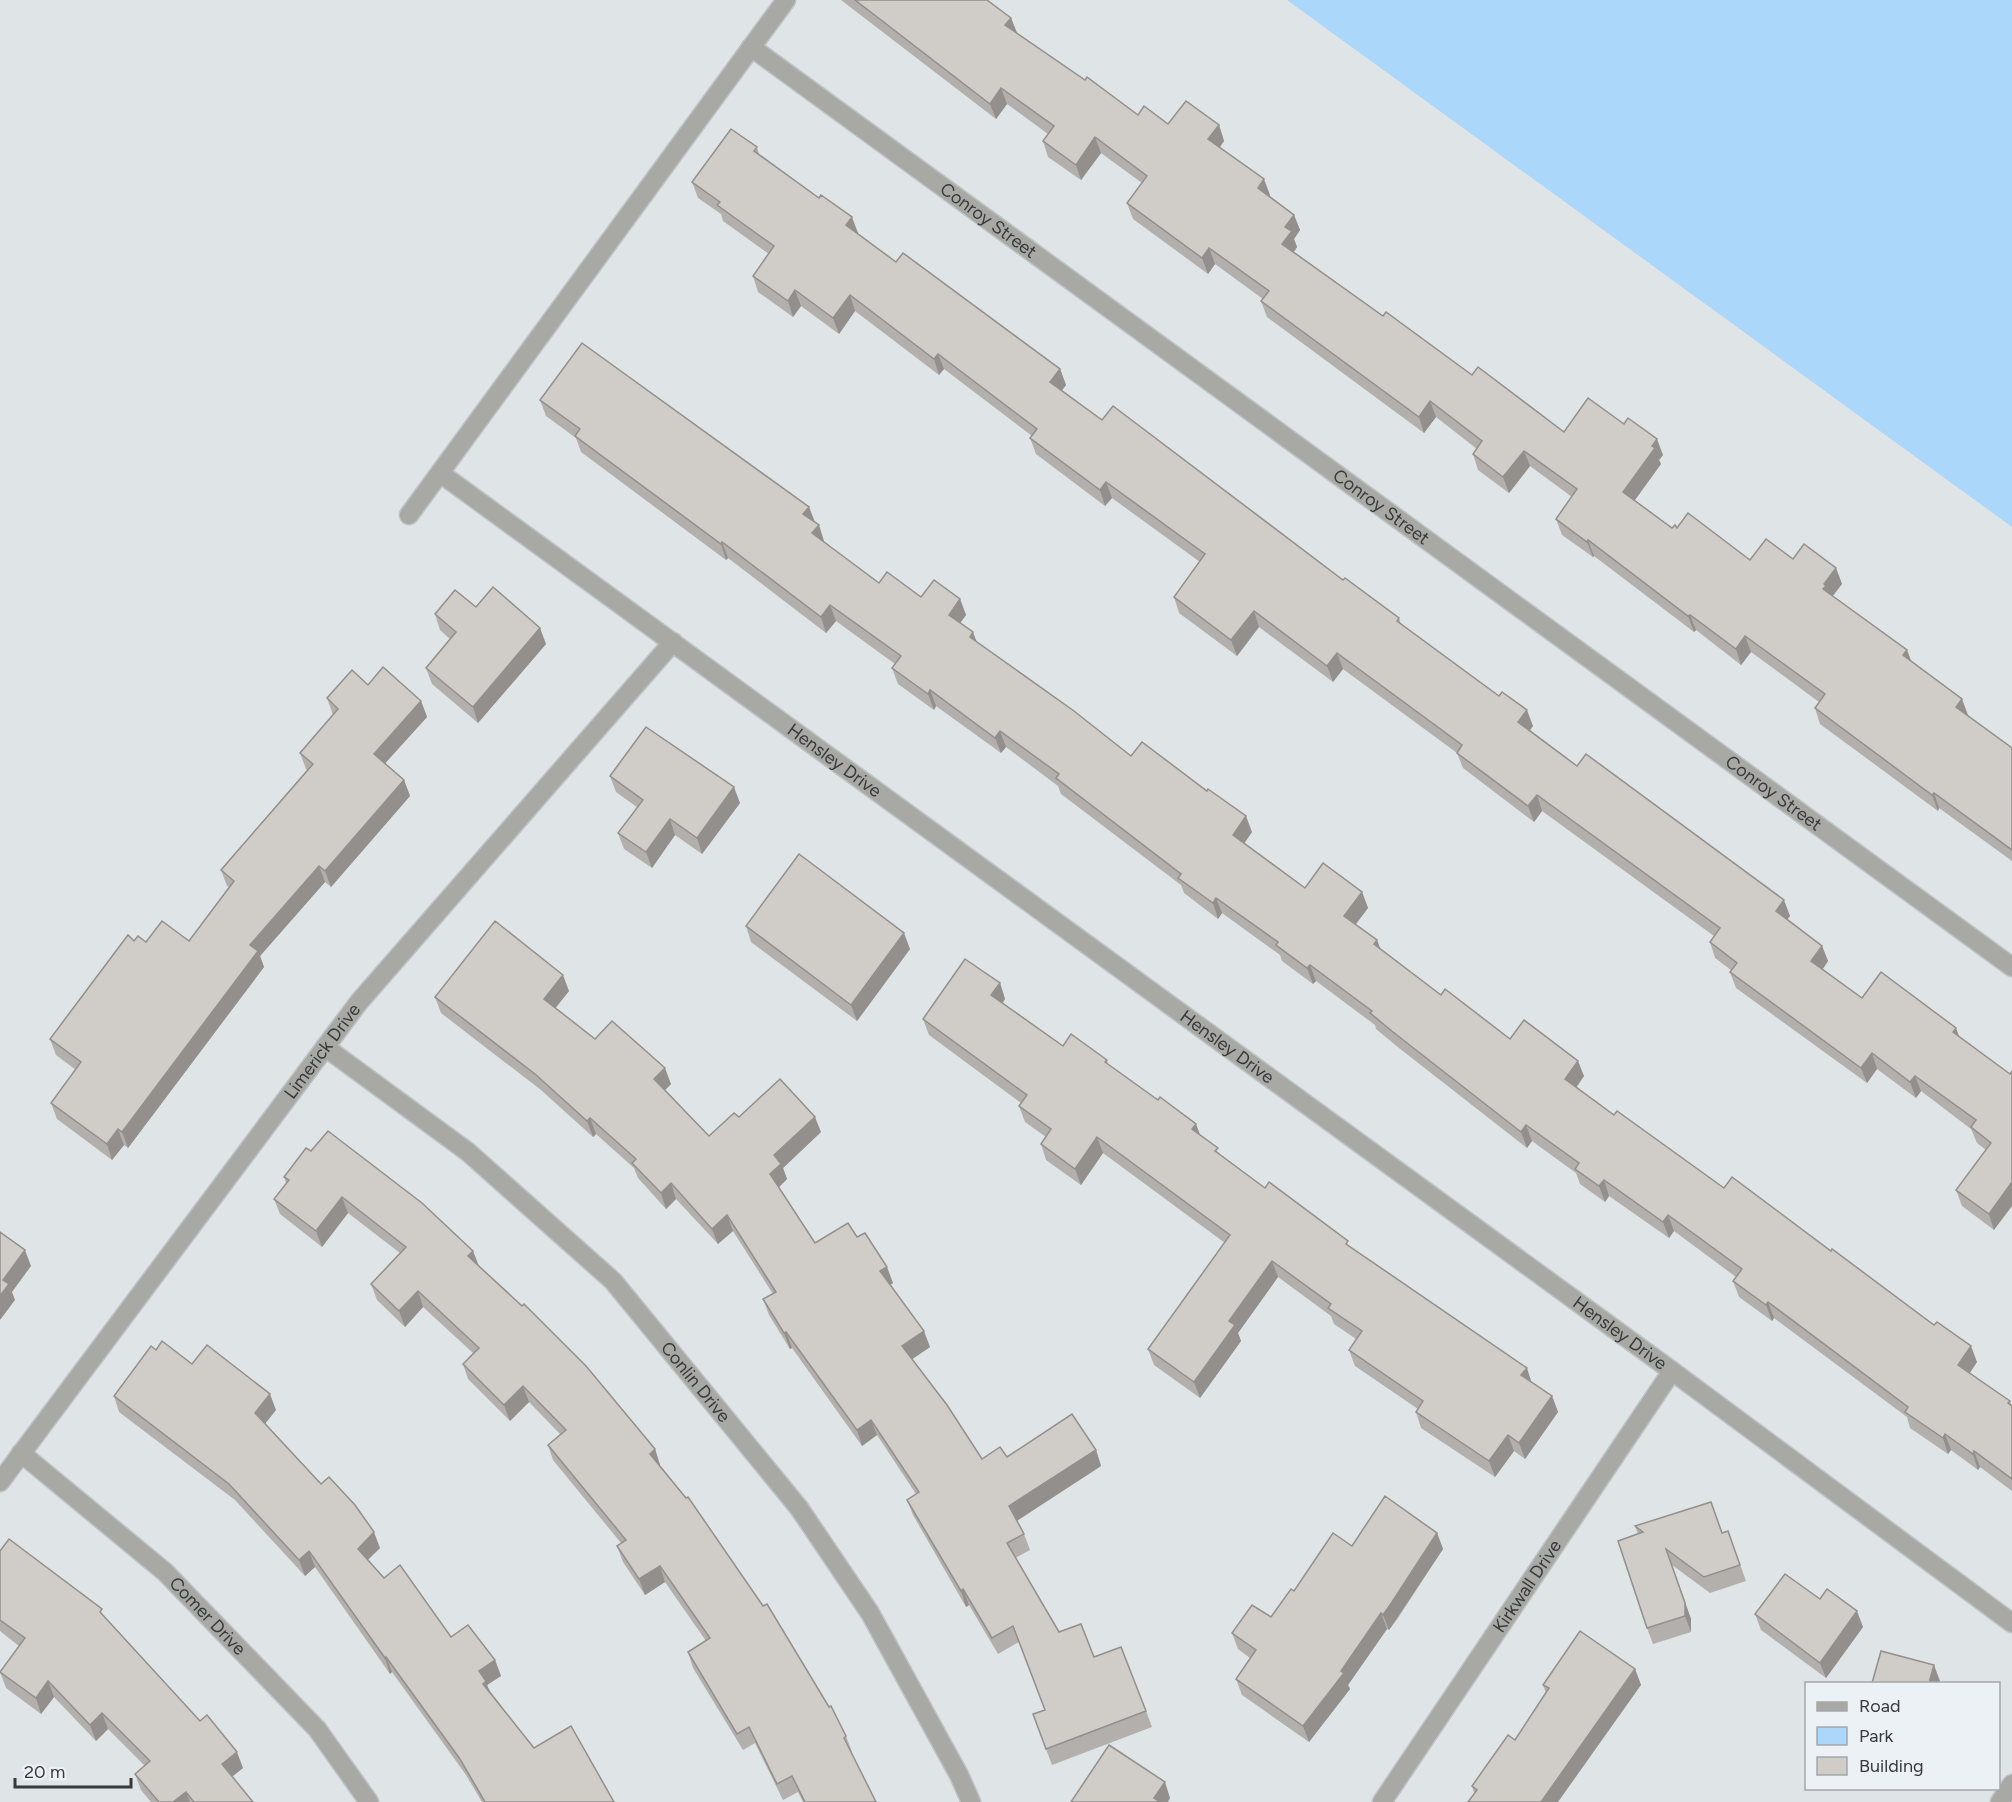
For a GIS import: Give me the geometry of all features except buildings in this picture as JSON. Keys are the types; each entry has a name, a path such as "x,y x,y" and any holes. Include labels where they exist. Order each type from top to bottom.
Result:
{"street":[{"path":"409,515 786,0"},
{"name":"Conroy Street","path":"751,47 2012,967"},
{"name":"Hensley Drive","path":"440,472 1672,1371 2012,1623"},
{"name":"Limerick Drive","path":"0,1482 359,1002 673,642"},
{"name":"Conlin Drive","path":"325,1047 468,1152 613,1281 799,1508 870,1613 959,1774 971,1802"},
{"name":"Kirkwall Drive","path":"1382,1802 1672,1371"},
{"name":"Comer Drive","path":"21,1453 165,1572 317,1729 369,1802"},
{"path":"2000,1802 2012,1784"}],"green space":[{"path":"1287,0 2012,0 2012,527"}]}
